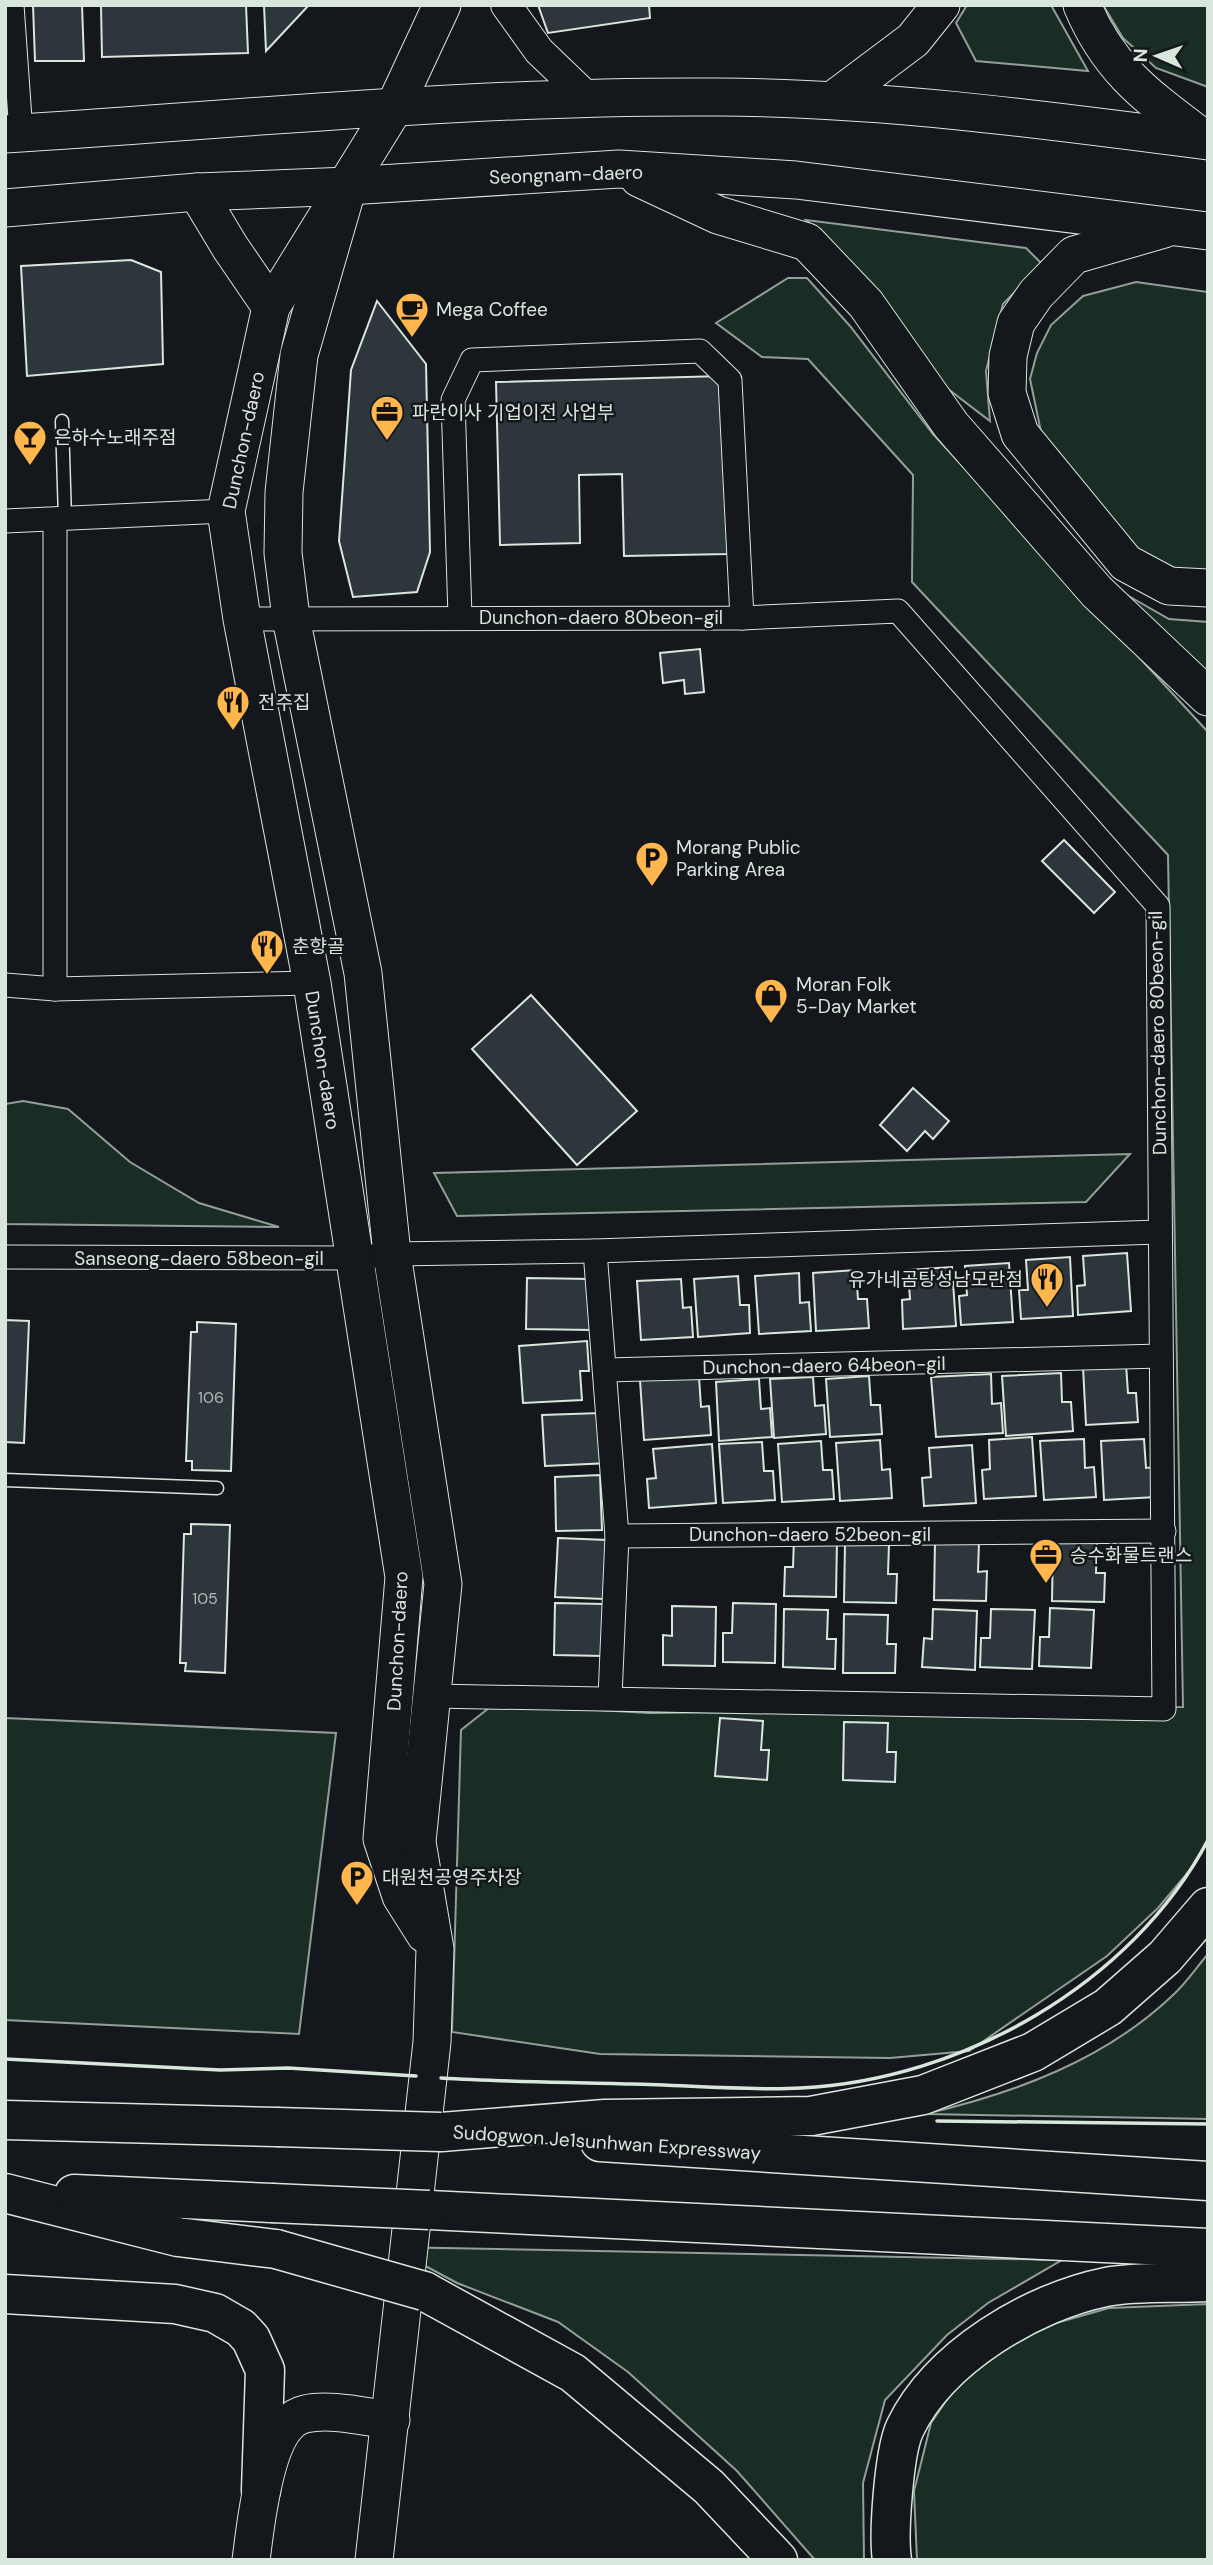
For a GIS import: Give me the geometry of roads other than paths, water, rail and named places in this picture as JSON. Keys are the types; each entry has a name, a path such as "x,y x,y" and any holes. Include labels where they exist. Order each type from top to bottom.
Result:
{"highway":[{"path":"441,2132 605,2119 811,2116 923,2095 1033,2052 1108,2007 1165,1957 1208,1907"},
{"name":"Sudogwon Je1sunhwan Expressway","path":"5,2120 441,2132 1208,2181"},
{"path":"5,2192 1208,2248"},
{"path":"5,2192 178,2237 276,2249 424,2291 573,2372 709,2487 778,2560"},
{"path":"892,2560 888,2536 904,2430 926,2395 951,2368 988,2338 1028,2314 1106,2287 1208,2283"},
{"path":"5,2294 174,2304 215,2313 241,2328 251,2339 265,2370 261,2490"}],"main road":[{"name":"Dunchon-daero","path":"435,1949 401,1896 382,1839 404,1577 312,983 242,619 226,511 271,307 348,187 394,108 442,5"},
{"path":"833,100 913,40 941,5"},
{"path":"1082,5 1107,53 1135,87 1207,141"},
{"path":"13,134 394,108 588,98 833,100 935,108 1207,141"},
{"path":"619,169 718,215 807,242 866,304 951,425 1088,581 1208,697"},
{"name":"Seongnam-daero","path":"5,208 197,192 348,187 619,169 796,180 1191,228"},
{"name":"Dunchon-daero","path":"348,187 299,355 284,492 283,554 291,618 363,973 392,1254 443,1584 417,1842 435,1949 432,2042 391,2420"},
{"path":"197,192 271,307"},
{"path":"1191,228 1074,255 1036,294 1016,323 1008,356 1007,393 1020,434 1126,563 1169,586 1208,588"},
{"path":"251,2560 261,2490 283,2430 296,2417 314,2413 391,2420 374,2560"}],"street":[{"path":"12,5 13,134"},
{"path":"506,5 539,51 588,98"},
{"name":"Dunchon-daero 80beon-gil","path":"460,616 453,400 472,360 700,351 730,380 742,618"},
{"path":"5,522 226,511"},
{"path":"55,989 55,754 60,520"},
{"name":"Dunchon-daero 80beon-gil","path":"242,619 460,616 742,618 898,611 1158,906 1164,1709 610,1698"},
{"path":"5,985 55,989 312,983"},
{"path":"392,1254 595,1251 1159,1232"},
{"path":"432,1696 610,1698 617,1536 595,1251"},
{"name":"Sanseong-daero 58beon-gil","path":"5,1257 353,1258 392,1254"},
{"name":"Dunchon-daero 64beon-gil","path":"606,1370 1161,1356"},
{"name":"Dunchon-daero 52beon-gil","path":"617,1536 1164,1531"}],"lane":[{"path":"60,520 62,421"},
{"path":"5,1480 217,1488"}],"place":[{"name":"Mega Coffee","path":"412,339"},
{"name":"파란이사 기업이전 사업부","path":"387,442"},
{"name":"은하수노래주점","path":"30,467"},
{"name":"전주집","path":"233,732"},
{"name":"Morang Public Parking Area","path":"652,888"},
{"name":"춘향골","path":"267,976"},
{"name":"Moran Folk 5-Day Market","path":"771,1025"},
{"name":"유가네곰탕성남모란점","path":"1047,1309"},
{"name":"승수화물트랜스","path":"1046,1585"},
{"name":"대원천공영주차장","path":"357,1907"}]}
